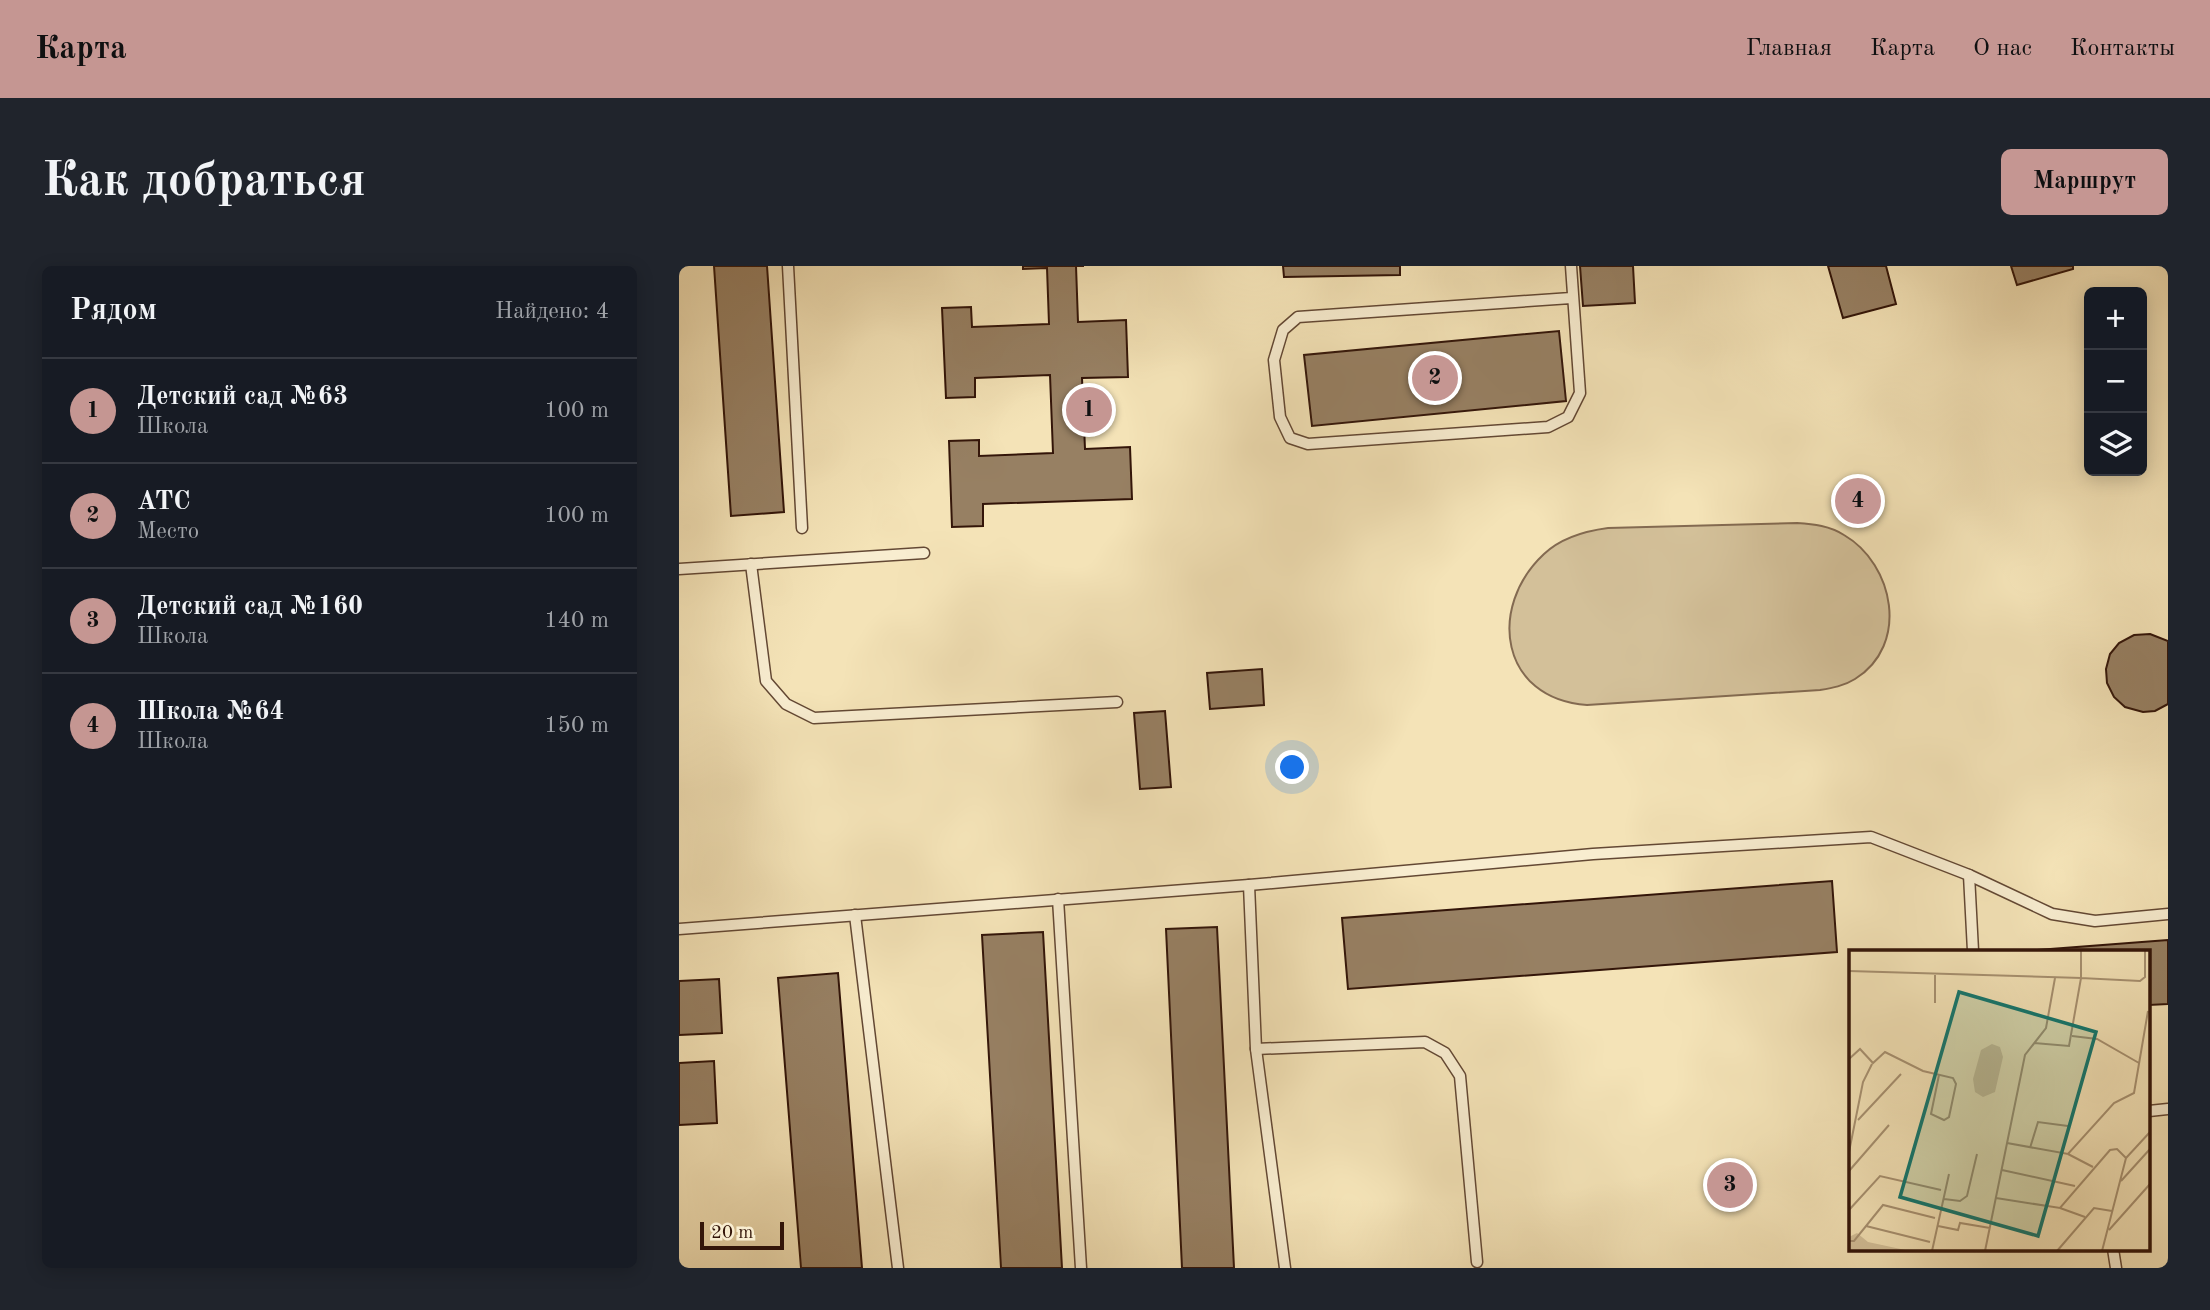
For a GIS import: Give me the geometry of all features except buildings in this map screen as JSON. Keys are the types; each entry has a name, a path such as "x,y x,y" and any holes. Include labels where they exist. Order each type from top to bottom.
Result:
{"lane":[{"path":"788,266 802,528"},
{"path":"1571,266 1571,298 1580,393 1568,417 1548,426 1308,444 1290,438 1280,417 1274,360 1283,330 1298,317 1571,298"},
{"path":"679,569 924,553"},
{"path":"751,564 766,681 786,704 814,718 1117,702"},
{"path":"679,929 1249,885 1593,854 1871,837 1969,875 2052,914 2095,921 2168,914"},
{"path":"1969,875 1973,950"},
{"path":"1249,885 1256,1049 1285,1268"},
{"path":"1058,899 1081,1268"},
{"path":"855,915 898,1268"},
{"path":"1256,1049 1425,1042 1445,1053 1460,1076 1477,1262"},
{"path":"2113,1250 2116,1268"}],"shaded area":[{"path":"1797,523 1822,526 1844,535 1861,548 1875,565 1884,584 1889,605 1889,626 1884,646 1872,664 1855,679 1820,690 1587,705 1558,699 1536,686 1520,669 1511,647 1510,623 1514,599 1526,575 1544,554 1566,539 1608,528"}],"place":[{"name":"АТС","path":"1435,378"},
{"name":"Детский сад №63","path":"1089,410"},
{"name":"Школа №64","path":"1858,501"},
{"name":"Детский сад №160","path":"1730,1185"}]}
